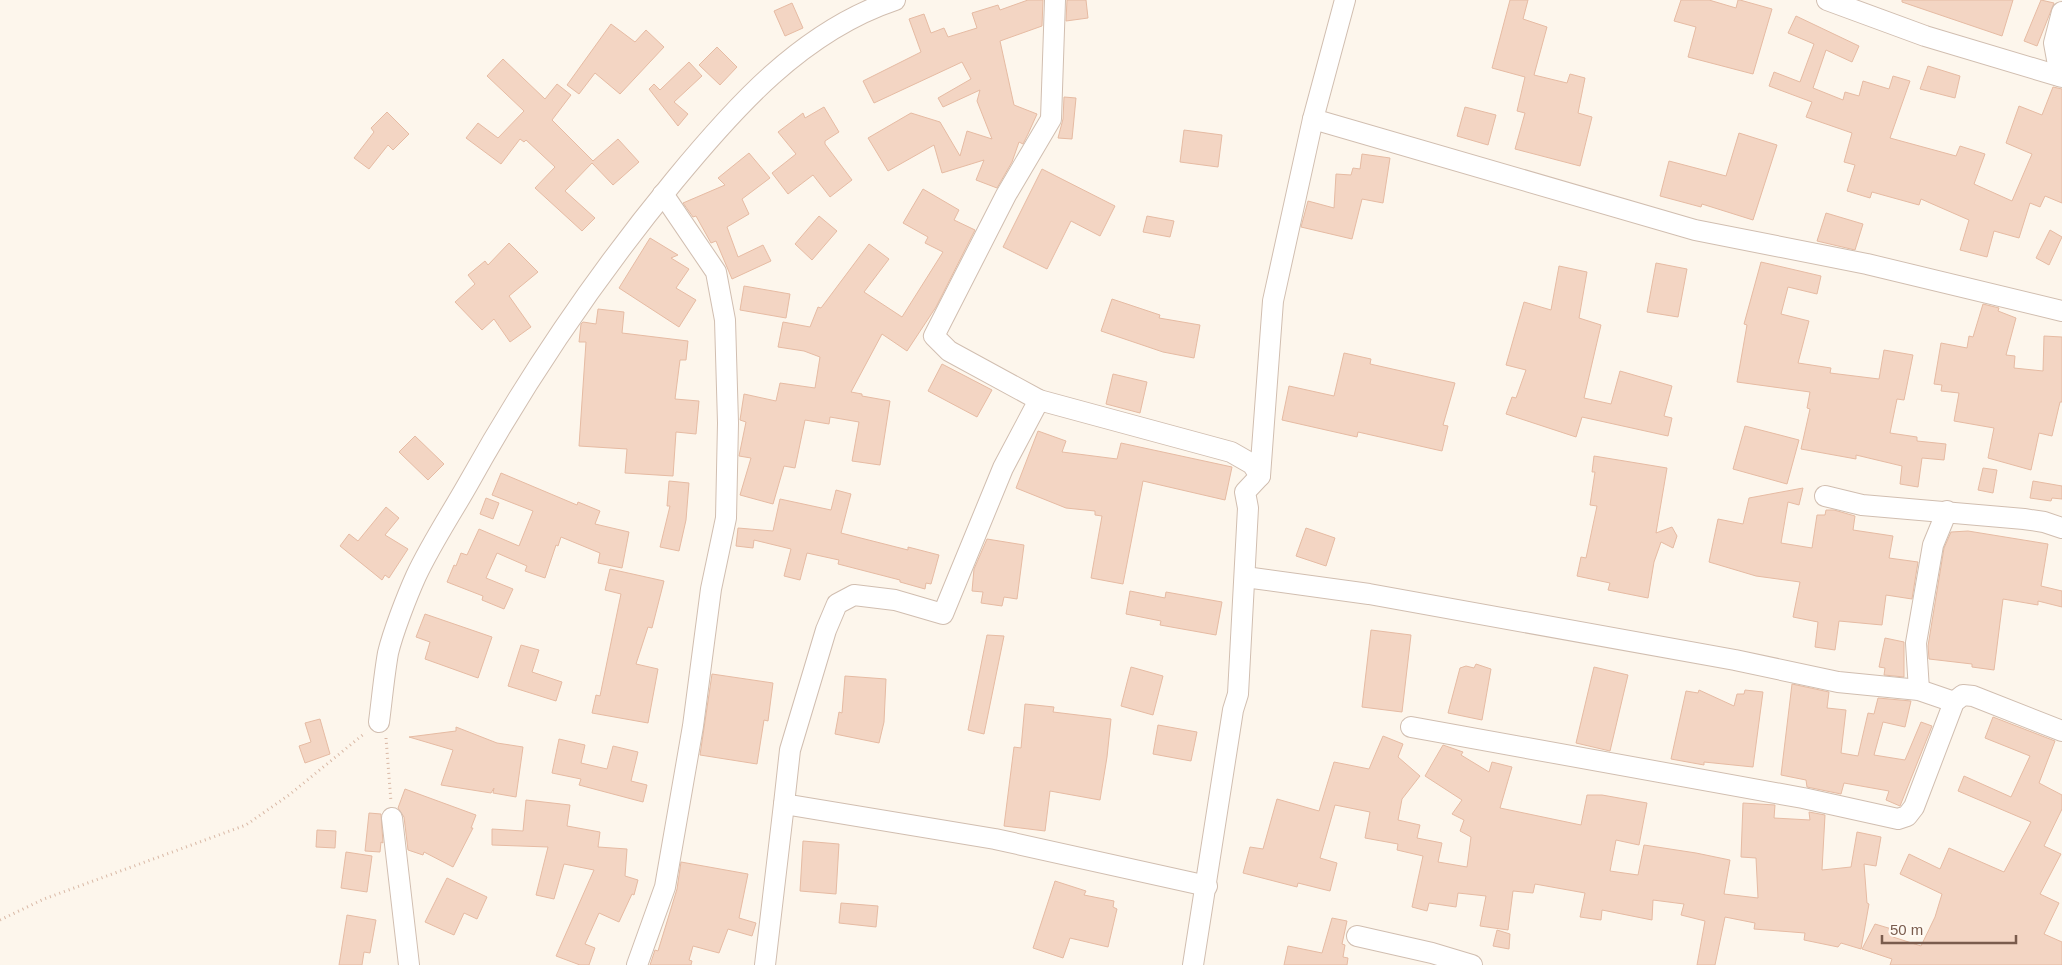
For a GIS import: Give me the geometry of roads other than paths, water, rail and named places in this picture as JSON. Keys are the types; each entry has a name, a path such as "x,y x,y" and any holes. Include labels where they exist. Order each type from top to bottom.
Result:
{"street":[{"path":"379,722 389,652 416,577 519,396 595,281 663,194 730,114 767,78 847,21 890,0"},
{"path":"1055,0 1051,119 1006,195 934,336 949,352 1039,400 1231,452 1252,464 1260,476"},
{"path":"1193,965 1207,886 1233,710 1238,694 1248,508 1245,492 1260,476 1273,301 1313,119 1345,0"},
{"path":"1827,0 1925,36 2061,76 2054,43 2062,12"},
{"path":"1313,119 1695,230 1867,264 2062,311"},
{"path":"637,965 665,887 692,736 711,589 726,518 728,424 725,320 716,272 663,194"},
{"path":"765,965 790,750 826,630 837,604 854,595 895,600 943,614 1003,468 1039,400"},
{"path":"1825,496 1862,505 2034,520 2062,528"},
{"path":"1919,690 1916,643 1934,545 1947,511"},
{"path":"1245,578 1369,594 1735,660 1838,682 1919,690 1954,702"},
{"path":"1411,727 1803,798 1898,819 1907,816 1914,806 1954,702 1963,696 1972,696 2062,731"},
{"path":"784,804 995,838 1207,886"},
{"path":"392,818 409,965"},
{"path":"1356,936 1432,953 1472,965"}]}
